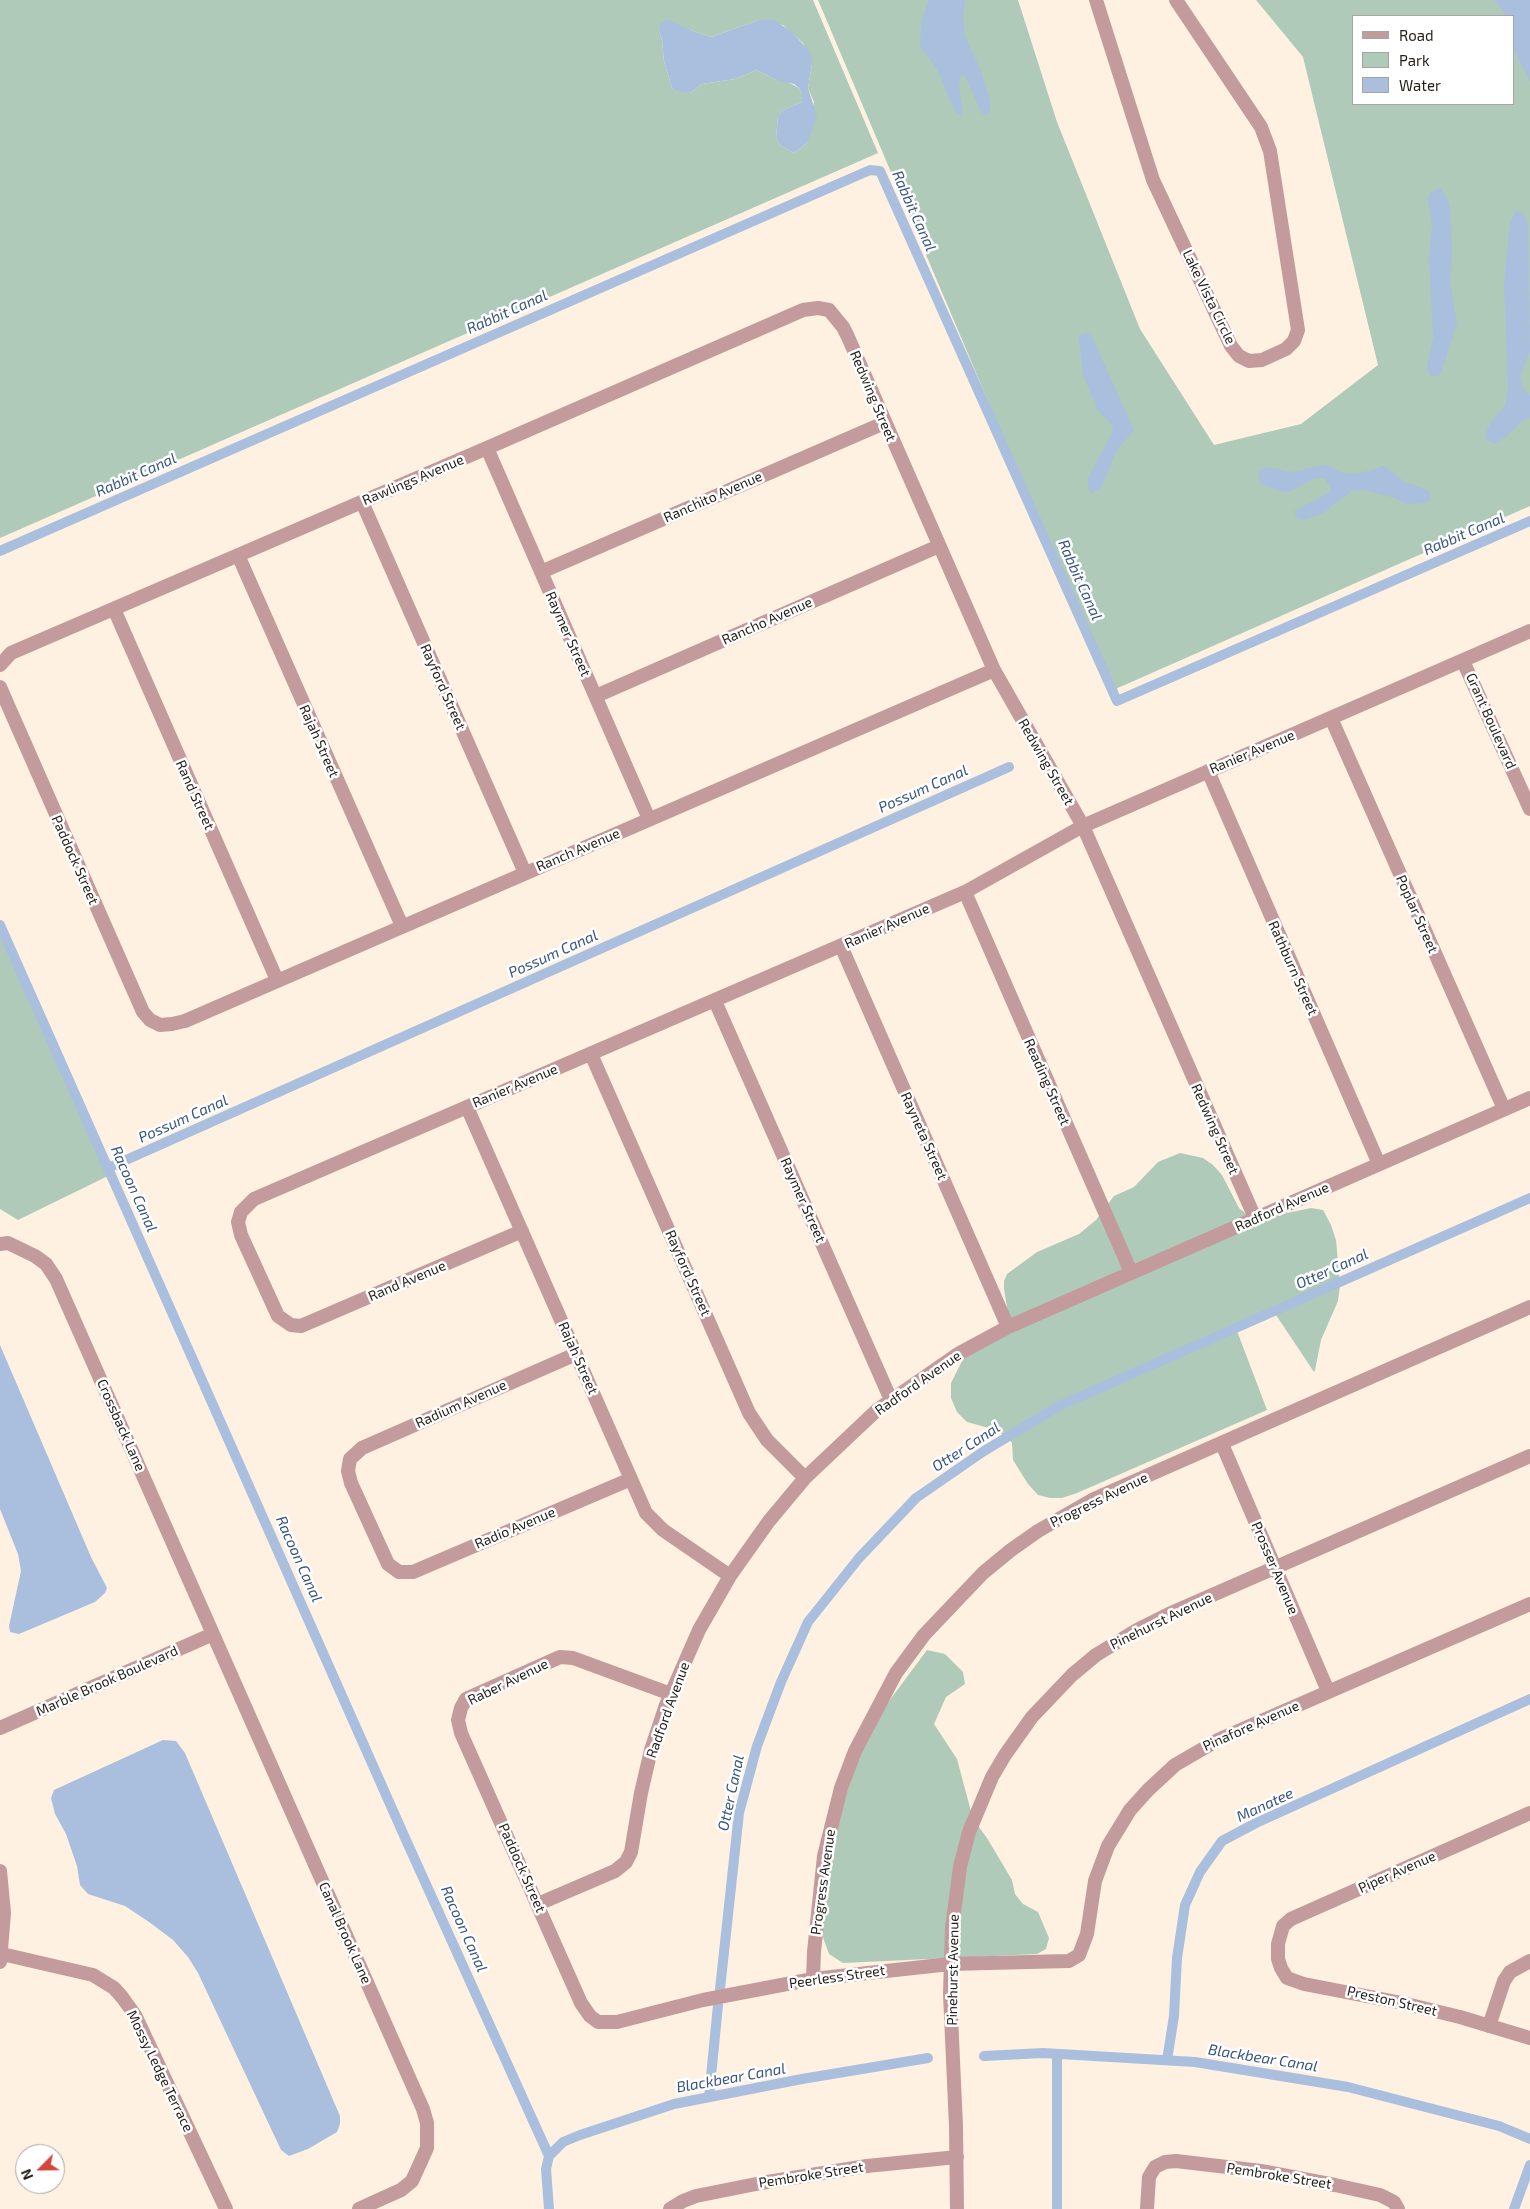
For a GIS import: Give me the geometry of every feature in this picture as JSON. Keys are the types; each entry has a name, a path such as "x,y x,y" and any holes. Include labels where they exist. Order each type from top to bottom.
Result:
{"street":[{"name":"Lake Vista Circle","path":"1096,0 1153,180 1231,346 1239,356 1249,361 1262,360 1286,349 1294,341 1298,330 1267,140 1256,119 1176,0"},
{"name":"Rawlings Avenue","path":"0,664 11,653 802,310 818,308 829,310"},
{"name":"Redwing Street","path":"829,310 843,327 994,670 1083,826 1255,1218"},
{"name":"Ranchito Avenue","path":"541,572 884,423"},
{"name":"Raymer Street","path":"487,448 649,819"},
{"name":"Rayford Street","path":"362,502 525,873"},
{"name":"Rancho Avenue","path":"596,696 939,546"},
{"name":"Rajah Street","path":"238,555 402,926"},
{"name":"Rand Street","path":"114,609 277,980"},
{"name":"Ranier Avenue","path":"291,1325 278,1316 241,1235 238,1222 241,1212 254,1199 965,892 1083,826 1530,631"},
{"name":"Grant Boulevard","path":"1464,661 1530,809"},
{"name":"Ranch Avenue","path":"160,1025 185,1020 994,670"},
{"name":"Paddock Street","path":"0,687 143,1012 150,1020 160,1025"},
{"name":"Poplar Street","path":"1331,718 1504,1109"},
{"name":"Rathburn Street","path":"1208,771 1379,1164"},
{"name":"Reading Street","path":"965,892 1131,1272"},
{"name":"Rayneta Street","path":"841,946 1008,1327"},
{"name":"Raymer Street","path":"715,1000 891,1400"},
{"name":"Rayford Street","path":"591,1054 749,1413 767,1440 805,1478"},
{"name":"Radford Avenue","path":"538,1904 615,1871 626,1862 631,1852 641,1793 651,1750 671,1694 699,1630 730,1576 769,1521 805,1478 852,1432 891,1400 958,1354 1008,1327 1530,1098"},
{"name":"Rajah Street","path":"467,1107 646,1513 662,1530 730,1576"},
{"name":"Rand Avenue","path":"291,1325 301,1326 311,1323 522,1232"},
{"name":"Crossback Lane","path":"0,1244 8,1243 35,1256 46,1264 56,1280 213,1634"},
{"name":"Progress Avenue","path":"813,1979 815,1935 824,1856 841,1788 855,1751 873,1713 896,1673 924,1635 983,1573 1038,1531 1092,1500 1530,1308"},
{"name":"Radium Avenue","path":"399,1572 388,1564 351,1483 348,1471 350,1459 371,1443 576,1354"},
{"name":"Prosser Avenue","path":"1222,1444 1328,1692"},
{"name":"Pinehurst Avenue","path":"956,2209 957,2157 950,1994 950,1964 955,1898 960,1867 969,1832 992,1777 1032,1717 1072,1675 1110,1646 1169,1614 1530,1456"},
{"name":"Radio Avenue","path":"399,1572 414,1572 631,1480"},
{"name":"Pinafore Avenue","path":"1079,1956 1087,1934 1095,1881 1108,1846 1122,1821 1148,1790 1170,1770 1194,1752 1218,1740 1530,1604"},
{"name":"Marble Brook Boulevard","path":"0,1728 213,1634"},
{"name":"Canal Brook Lane","path":"213,1634 423,2109 427,2123 427,2148 412,2181 401,2190 360,2209"},
{"name":"Raber Avenue","path":"461,1708 466,1699 560,1657 573,1658 671,1694"},
{"name":"Paddock Street","path":"461,1708 458,1720 461,1733 581,2003 590,2016 598,2022"},
{"name":"Piper Avenue","path":"1278,1944 1283,1926 1291,1919 1530,1813"},
{"path":"0,1871 4,1913 1,1958"},
{"name":"Preston Street","path":"1278,1944 1280,1964 1287,1978 1304,1984 1402,2003 1530,2038"},
{"name":"Peerless Street","path":"598,2022 617,2022 703,2000 813,1979 950,1964 1053,1963 1069,1961 1079,1956"},
{"name":"Mossy Ledge Terrace","path":"1,1958 93,1975 109,1985 122,1997 135,2016 226,2209"},
{"path":"1490,2026 1504,1980 1510,1972 1530,1961"},
{"name":"Pembroke Street","path":"670,2209 696,2196 761,2183 867,2166 957,2157"},
{"name":"Pembroke Street","path":"1147,2209 1149,2178 1156,2168 1164,2162 1176,2161 1298,2177 1380,2195 1394,2202 1398,2209"}],"green space":[{"path":"0,0 813,0 878,153 0,538","holes":["759,20 783,25 803,43 812,64 808,88 814,102 807,143 794,153 780,145 776,138 778,116 783,110 802,102 802,94 799,88 784,80 776,80 757,70 735,79 702,84 690,93 672,88 664,61 659,31 690,30 711,37"]},
{"path":"818,0 1018,0 1057,122 1140,329 1214,445 1301,424 1378,365 1303,57 1256,0 1530,0 1530,506 1111,691"},
{"path":"0,927 108,1176 18,1220 0,1209"},
{"path":"1180,1153 1203,1158 1213,1165 1222,1175 1239,1208 1246,1214 1282,1214 1311,1208 1323,1210 1336,1240 1340,1285 1338,1301 1321,1340 1315,1370 1314,1372 1276,1315 1237,1331 1267,1410 1077,1493 1062,1498 1038,1495 1028,1484 1013,1460 1012,1443 1009,1439 996,1430 967,1422 957,1412 951,1398 951,1383 964,1357 1009,1319 1004,1289 1004,1281 1007,1274 1037,1252 1079,1234 1096,1220 1114,1196 1134,1187 1158,1162"},
{"path":"927,1650 945,1654 963,1672 965,1684 946,1697 934,1724 957,1759 973,1819 987,1838 1012,1880 1015,1894 1023,1904 1038,1912 1049,1938 1046,1949 1037,1954 843,1963 829,1954 821,1932 816,1882 869,1728"}],"water":[{"path":"929,0 965,0 963,16 965,36 981,71 990,101 990,111 986,116 981,112 965,75 960,77 959,87 963,115 958,115 937,69 920,46 921,23"},
{"path":"1494,0 1530,0 1530,82 1515,52 1515,15 1504,15"},
{"path":"668,20 711,37 759,20 774,20 791,31 810,52 812,64 808,88 817,116 807,143 794,153 780,145 776,138 778,116 783,110 802,102 802,94 794,84 776,80 757,70 735,79 702,84 690,93 672,88 664,61 659,31 661,22"},
{"path":"1440,187 1448,200 1450,208 1452,253 1450,281 1457,323 1441,373 1437,376 1430,376 1427,367 1433,338 1429,256 1432,226 1428,199 1430,193"},
{"path":"1516,211 1523,213 1528,225 1530,351 1520,377 1524,390 1530,396 1530,418 1522,421 1508,435 1495,444 1485,440 1487,430 1492,421 1505,405 1508,388 1504,283 1510,222"},
{"path":"1090,333 1134,430 1117,450 1101,488 1091,493 1088,489 1088,478 1112,433 1113,425 1098,411 1083,375 1079,339 1080,335"},
{"path":"1326,465 1344,473 1357,474 1384,466 1405,482 1428,490 1430,499 1426,503 1405,504 1395,498 1365,490 1351,491 1322,514 1302,520 1297,518 1294,511 1330,492 1331,489 1325,478 1315,478 1289,492 1279,491 1260,483 1258,474 1260,470 1267,467 1292,472"},
{"path":"0,1345 91,1557 107,1588 105,1593 95,1602 19,1634 10,1632 9,1626 21,1571 18,1554 0,1509"},
{"path":"163,1740 176,1741 185,1753 340,2116 337,2132 308,2149 289,2156 281,2150 198,1973 188,1957 173,1940 125,1906 88,1894 80,1885 77,1866 66,1834 55,1814 51,1798 54,1790"}],"waterway":[{"name":"Rabbit Canal","path":"0,551 870,170 880,171 1117,701 1530,521"},
{"name":"Possum Canal","path":"108,1168 1009,767"},
{"name":"Racoon Canal","path":"0,925 406,1840 549,2156 546,2169 549,2209"},
{"name":"Otter Canal","path":"720,1989 739,1813 757,1746 781,1682 808,1622 859,1558 916,1498 984,1451 1059,1406 1530,1198"},
{"name":"Manatee","path":"1167,2060 1174,2016 1177,1958 1185,1905 1200,1872 1222,1841 1256,1823 1530,1699"},
{"name":"Otter Canal","path":"709,2097 718,2005"},
{"name":"Blackbear Canal","path":"984,2056 1043,2053 1195,2062 1348,2087 1499,2126 1530,2139"},
{"path":"1057,2054 1057,2209"},
{"name":"Blackbear Canal","path":"549,2156 563,2142 674,2104 802,2079 928,2058"},
{"path":"1514,2209 1530,2165"}]}
